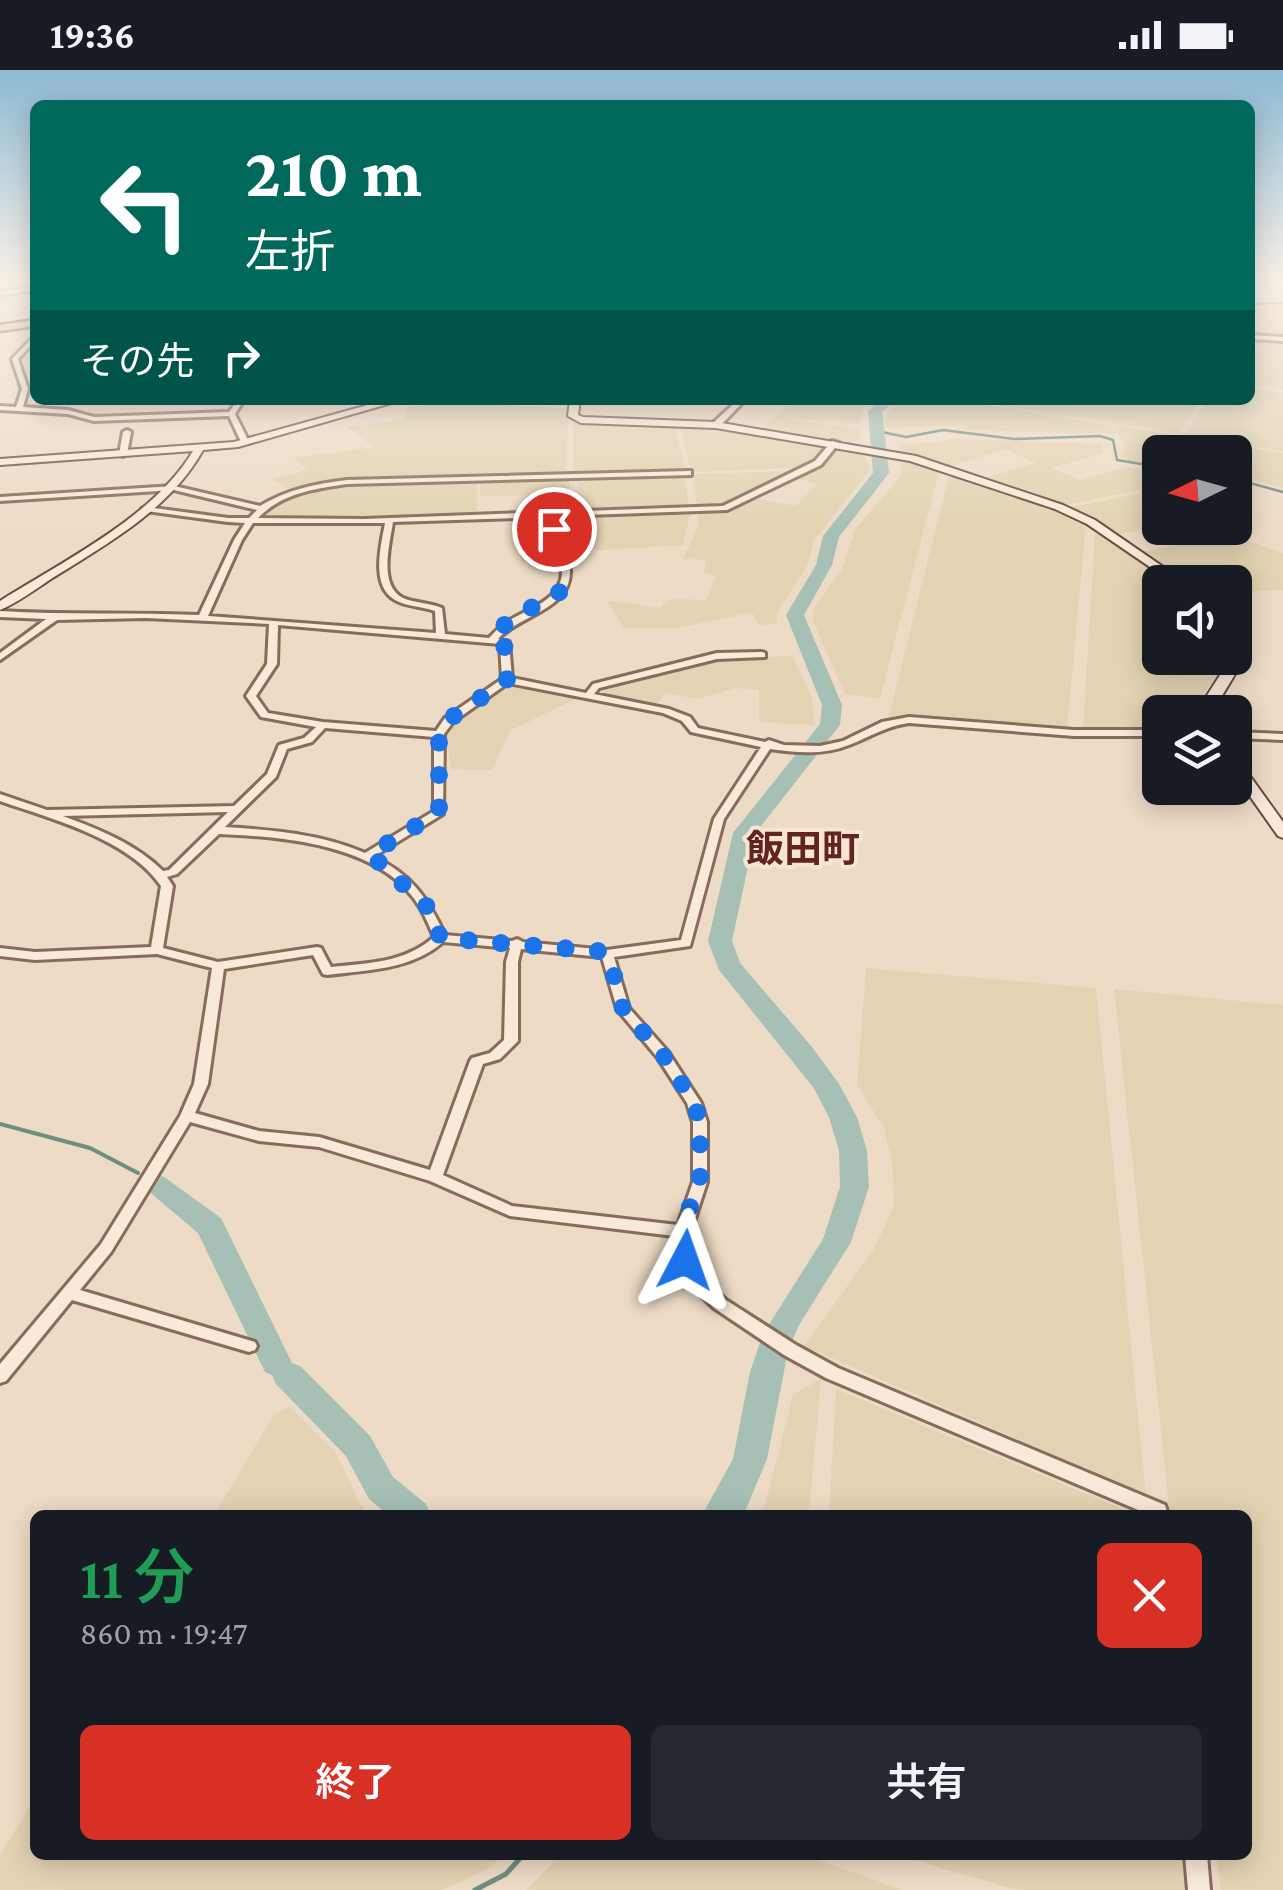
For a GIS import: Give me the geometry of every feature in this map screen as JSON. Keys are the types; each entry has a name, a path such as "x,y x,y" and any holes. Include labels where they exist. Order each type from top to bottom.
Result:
{"street":[{"path":"16,362 25,389 19,409"},
{"path":"231,414 237,405"},
{"path":"0,462 199,449 245,442 380,405"},
{"path":"574,405 573,416 581,420 716,425 835,443 946,468 1091,522 1154,565"},
{"path":"716,425 737,405"},
{"path":"0,408 94,419 231,414"},
{"path":"231,414 245,442"},
{"path":"123,454 127,432"},
{"path":"146,509 248,519 390,520 724,508 818,463 835,443"},
{"path":"0,606 146,509 194,463 199,449"},
{"path":"202,618 248,519 258,508 298,490 346,482 688,473"},
{"path":"0,499 169,488 258,508"},
{"path":"494,638 512,618 557,598 565,582 553,512"},
{"path":"390,520 384,556 388,586 394,596 439,610 441,636"},
{"path":"0,614 202,618 494,638 504,642 506,680"},
{"path":"0,657 55,617"},
{"path":"274,622 272,664 252,696 265,714 323,724 439,734"},
{"path":"588,696 596,686 717,656 762,654"},
{"path":"370,854 439,812 439,734 448,720 506,680 666,710 686,719 695,730 798,746 828,748 882,722 909,720 1074,734 1142,733"},
{"path":"163,875 172,872 272,775 284,747 308,740 323,724"},
{"path":"1252,736 1283,737"},
{"path":"0,952 35,956 157,950 218,966 317,950 327,971 406,960 440,938 607,954 686,943 720,819 768,743"},
{"path":"1252,790 1283,833"},
{"path":"0,797 107,840 163,875 168,886 157,950"},
{"path":"41,813 237,808"},
{"path":"215,830 253,832 370,854 433,912 440,938"},
{"path":"435,1177 478,1060 495,1056 511,1041 512,962 517,943"},
{"path":"607,954 623,1009 663,1055 694,1103 700,1122 700,1182 680,1232 681,1251 696,1282 762,1332 832,1372 1159,1510"},
{"path":"0,1376 106,1248 187,1116 201,1084 218,966"},
{"path":"187,1116 259,1136 319,1142 435,1177 510,1211 680,1232"},
{"path":"69,1293 249,1346"},
{"path":"1196,1860 1199,1890"}],"shaded area":[{"path":"1255,362 1283,362 1283,390 1255,386"},
{"path":"1255,388 1283,392 1283,451 1252,446 1252,435 1185,435 1205,405 1255,405"},
{"path":"500,405 569,409 566,474 337,481 290,490 272,479 307,470 295,458 374,447 346,427 404,419 406,408"},
{"path":"788,405 866,405 859,424 786,418 859,429 861,437 850,444 762,430"},
{"path":"897,405 985,405 1111,425 1115,434 968,430 964,425 886,428 887,413"},
{"path":"997,405 1196,405 1179,433"},
{"path":"573,423 674,423 686,471 574,474"},
{"path":"680,424 829,444 814,462 797,468 691,472"},
{"path":"1113,425 1175,435 1142,435 1142,462 1120,456 1125,447"},
{"path":"958,439 1102,444 1103,453 1052,468 1080,480 1126,467 1142,468 1142,490 1059,506 985,478 1036,463 1006,450 947,466 904,454 897,446"},
{"path":"837,445 859,449 871,469 814,540 807,566 777,612 777,624 760,625 752,613 676,628 624,628 608,603 660,608 671,599 707,600 715,576 704,573 706,560 683,559 699,524 697,510 727,509 755,498 796,506 817,484 792,477 796,471 823,464"},
{"path":"1252,448 1283,453 1283,488 1252,480"},
{"path":"902,460 940,468 880,698 845,694 812,619 814,608 842,569 856,528 901,476"},
{"path":"793,471 735,504 697,506 693,474"},
{"path":"950,472 1086,523 1067,730 908,716 888,719"},
{"path":"685,475 689,507 581,508 576,478"},
{"path":"568,477 570,488 542,489 540,509 528,509 526,495 480,496 480,479"},
{"path":"477,480 477,511 363,518 254,518 280,499 318,488"},
{"path":"1142,493 1142,530 1116,535 1067,508"},
{"path":"691,509 683,545 594,549 595,542 583,541 587,523 559,522 559,513"},
{"path":"1095,533 1147,565 1142,565 1142,675 1218,675 1202,695 1142,695 1142,730 1083,729"},
{"path":"552,535 557,566 529,567 528,562 522,561 519,539"},
{"path":"1252,542 1283,553 1283,590 1252,591 1252,565 1161,565 1142,552 1177,545"},
{"path":"793,656 812,698 815,725 759,722 759,690 735,688 698,699 665,693 656,704 600,692 724,658"},
{"path":"507,686 580,697 511,730 492,770 451,769 446,734 454,720"},
{"path":"866,968 1096,988 1146,1495 804,1346 874,1249 894,1206 892,1161 883,1126 857,1085"},
{"path":"1114,989 1283,1005 1283,1890 1221,1890 1217,1860 1252,1860 1252,1510 1169,1510"},
{"path":"821,1379 809,1510 760,1510 765,1505 793,1395"},
{"path":"836,1389 1125,1510 829,1510"},
{"path":"290,1407 335,1452 364,1510 217,1510 275,1413"},
{"path":"30,1807 30,1860 497,1860 490,1868 443,1890 0,1890 0,1854"},
{"path":"555,1860 818,1860 903,1890 527,1890"},
{"path":"914,1860 1183,1860 1186,1890 1017,1890"}],"waterway":[{"path":"724,1510 750,1459 772,1351 836,1242 854,1187 853,1151 843,1117 803,1053 728,965 720,941 744,833 830,725 832,705 795,615 824,565 831,536 881,473 875,411 882,405"},
{"path":"877,431 906,437 943,430 1014,439 1100,436 1113,440 1117,460 1142,464"},
{"path":"1252,484 1283,492"},
{"path":"0,1124 90,1148 138,1173"},
{"path":"154,1184 210,1226 276,1363"},
{"path":"288,1375 358,1446 381,1488 407,1510"},
{"path":"475,1890 506,1874 519,1860"}],"district":[{"name":"飯田町","path":"803,849"}],"route":[{"path":"554,529 564,560 565,582 557,598 502,626 494,638 504,642 507,680 448,720 439,734 439,812 370,854 433,912 440,938 598,951 609,957 623,1009 684,1085 700,1122 700,1182 680,1232 685,1260"}]}
